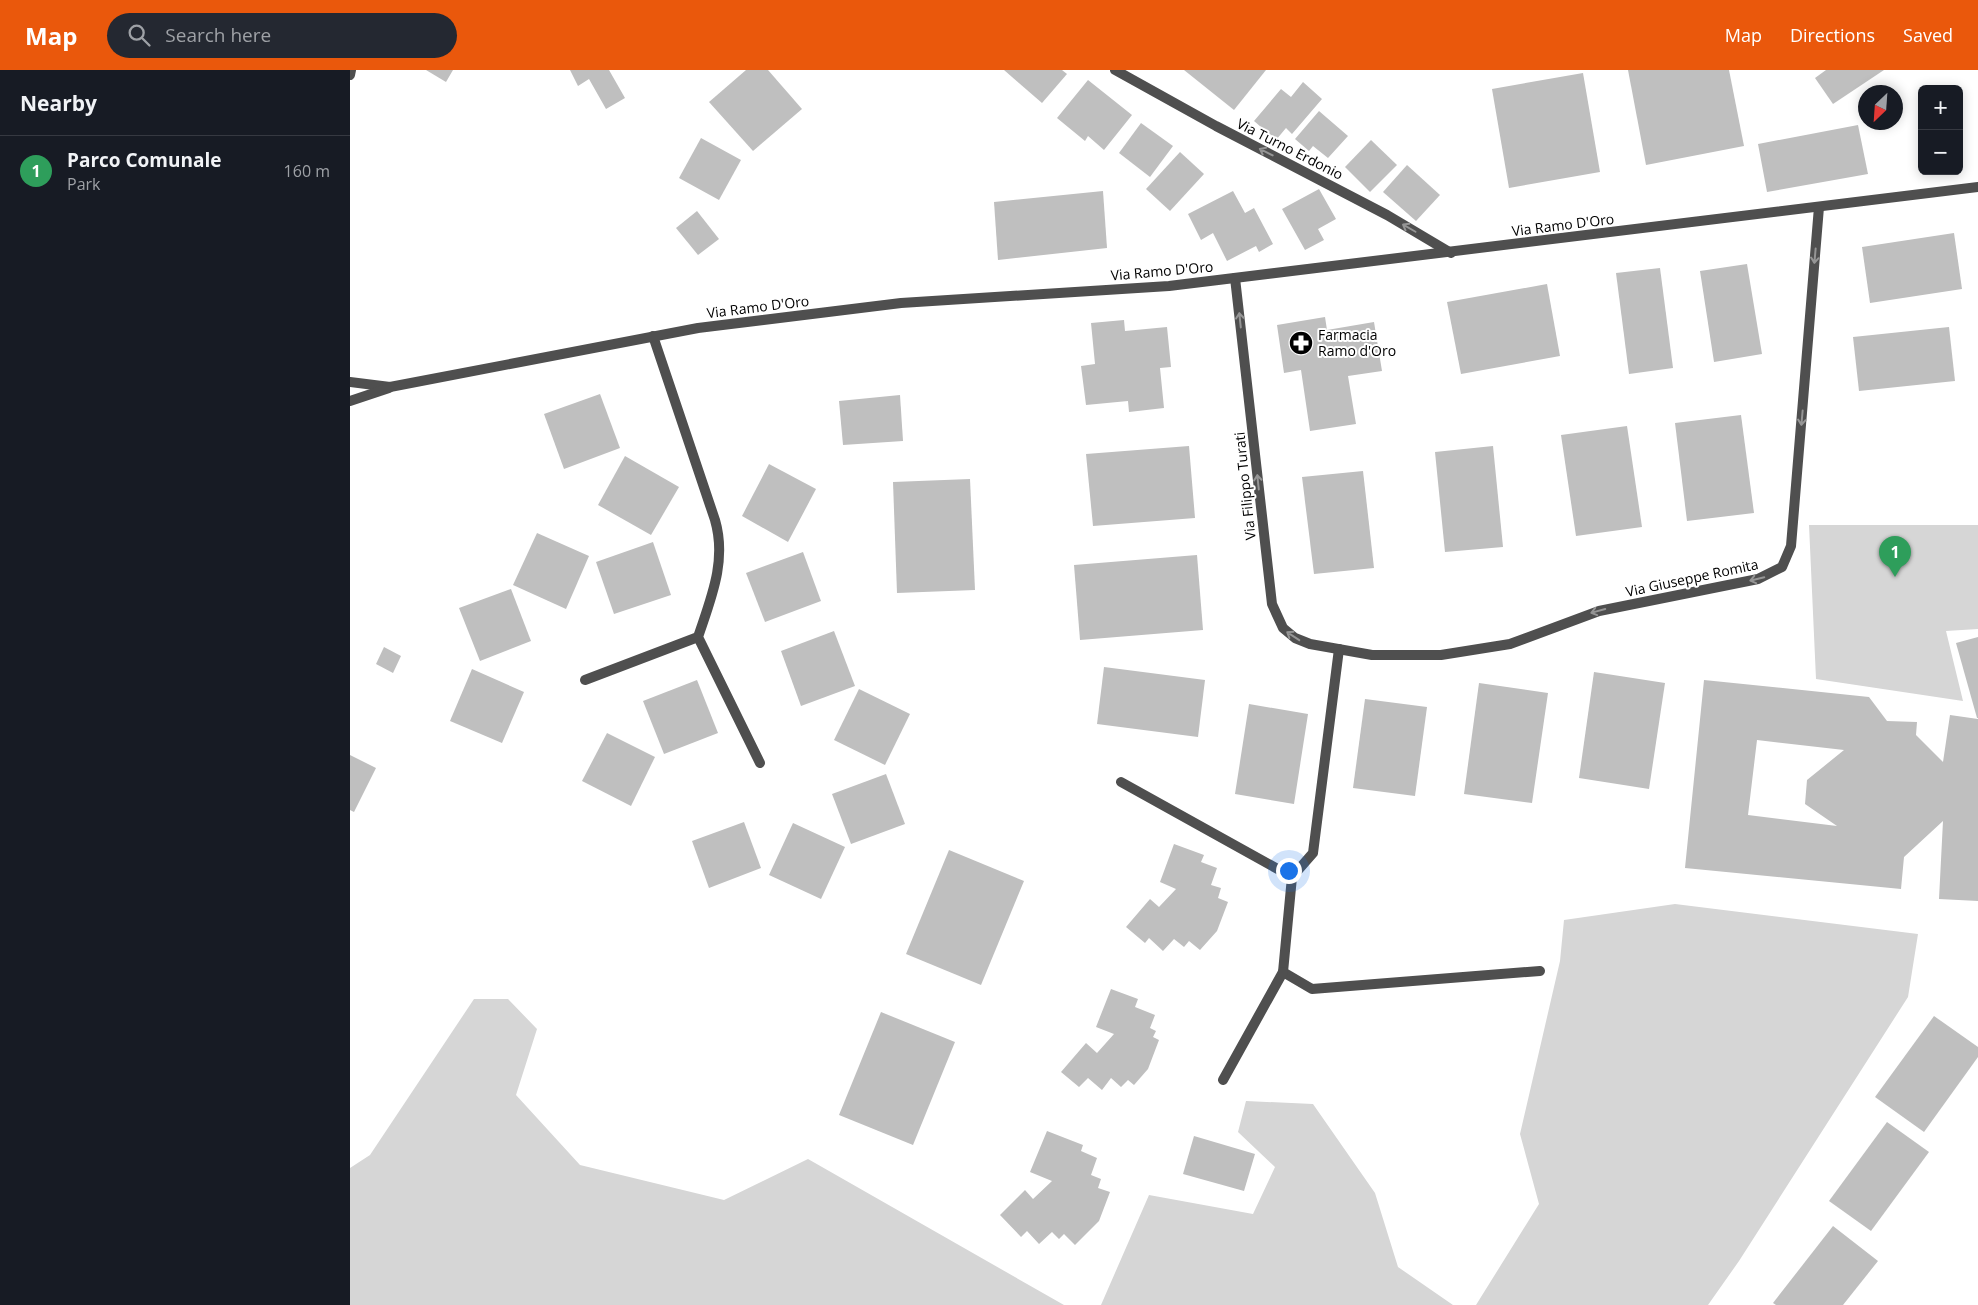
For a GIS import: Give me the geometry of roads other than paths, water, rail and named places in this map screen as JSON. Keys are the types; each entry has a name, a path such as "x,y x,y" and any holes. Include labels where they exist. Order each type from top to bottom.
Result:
{"street":[{"path":"350,75 351,70"},
{"name":"Via Turno Erdonio","path":"1115,70 1216,126 1387,215 1451,252"},
{"name":"Via Ramo D'Oro","path":"350,382 390,387 698,328 900,303 1169,286 1978,187"},
{"name":"Via Giuseppe Romita","path":"1339,649 1404,656 1452,654 1499,646 1542,633 1565,622 1598,611 1758,579 1782,567 1791,546 1819,207"},
{"name":"Via Filippo Turati","path":"1236,278 1275,613 1282,628 1295,638 1310,644 1339,649"},
{"path":"653,336 715,520 719,539 718,575 698,637 760,763"},
{"path":"350,401 390,387"},
{"path":"585,680 698,637"},
{"path":"1223,1080 1283,972 1292,877 1313,853 1339,649"},
{"path":"1121,782 1292,877"},
{"path":"1283,972 1312,988 1540,971"}],"place":[{"name":"Farmacia Ramo d'Oro","path":"1301,343"},
{"name":"Parco Comunale","path":"1895,577"}]}
